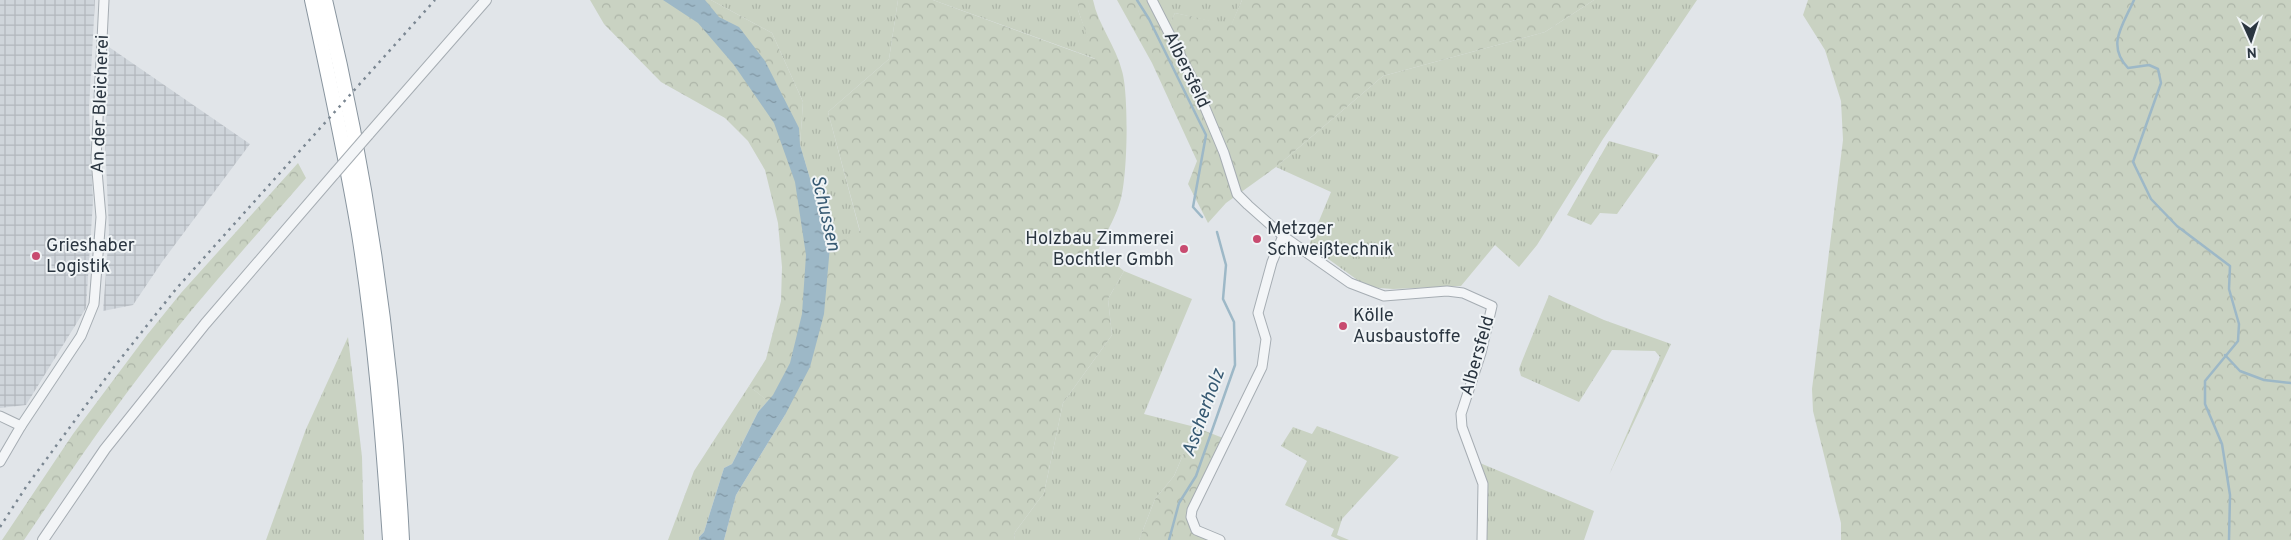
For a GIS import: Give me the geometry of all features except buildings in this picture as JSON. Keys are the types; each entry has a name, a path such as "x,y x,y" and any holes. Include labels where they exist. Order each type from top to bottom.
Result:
{"highway":[{"path":"312,0 340,128 359,235 380,405 390,540"},
{"path":"325,0 350,112 372,238 395,419 402,540"}],"street":[{"name":"An der Bleicherei","path":"0,462 21,426 81,336 94,304 101,217 96,159 104,0"},
{"path":"43,540 105,449 205,324 486,0"},
{"name":"Albersfeld","path":"1152,0 1196,86 1224,153 1238,194 1284,236 1350,283 1384,296 1447,291 1463,293 1492,306 1481,353 1462,414 1462,427 1483,484 1482,540"},
{"path":"1222,538 1196,530 1191,517 1192,510 1262,367 1266,339 1258,313 1272,262 1284,236"},
{"path":"0,416 21,426"}],"shaded area":[{"path":"0,0 95,0 89,108 93,201 86,308 26,405 0,408"},
{"path":"109,47 250,144 162,262 133,305 103,311 109,232 105,139"}],"green space":[{"path":"590,0 711,0 772,33 803,102 800,145 830,246 860,231 828,112 889,59 898,0 933,0 1095,59 1078,10 1078,0 1093,0 1095,9 1116,53 1122,71 1126,99 1126,159 1122,194 1115,216 1098,250 1124,271 1108,299 1112,335 1063,403 1044,493 1015,532 1014,540 724,540 736,495 785,415 749,386 766,359 781,301 782,267 778,223 765,170 748,141 725,118 661,82 604,24"},
{"path":"711,0 898,0 889,59 828,112 860,232 830,246 800,145 803,102 772,33"},
{"path":"933,0 1078,0 1078,10 1096,59"},
{"path":"1117,0 1152,0 1167,29 1175,13 1231,25 1242,0 1594,0 1545,32 1383,76 1276,167 1226,203 1208,223 1188,184 1197,161 1152,63"},
{"path":"1152,0 1242,0 1231,26 1175,13 1167,30"},
{"path":"1594,0 1697,0 1603,139 1537,245 1519,267 1495,245 1461,286 1393,289 1367,287 1309,245 1331,192 1276,167 1383,76 1545,32"},
{"path":"1808,0 2291,0 2291,540 1841,540 1841,523 1813,411 1812,389 1843,140 1841,101 1825,50 1803,15"},
{"path":"1609,141 1659,155 1617,214 1600,213 1591,225 1567,215"},
{"path":"298,163 306,178 154,357 71,470 24,540 2,540 73,434 147,335 181,293"},
{"path":"1124,271 1192,299 1144,414 1195,427 1174,476 1155,499 1139,540 1014,540 1015,532 1044,493 1063,403 1112,335 1108,299"},
{"path":"1549,295 1604,320 1671,344 1609,475 1660,357 1655,351 1612,350 1579,402 1521,376 1519,369"},
{"path":"348,337 362,457 364,540 266,540 306,429"},
{"path":"749,386 768,401 758,412 732,464 724,468 704,532 699,537 699,540 668,540 694,471"},
{"path":"1317,426 1399,457 1342,519 1337,535 1349,540 1340,540 1331,536 1334,529 1285,505 1307,461 1281,446 1293,427 1312,434"},
{"path":"1195,427 1228,440 1192,510 1192,525 1212,540 1139,540 1155,499 1174,476"},
{"path":"1480,463 1594,511 1584,540 1486,540 1488,498"}],"water":[{"path":"663,0 705,0 719,17 739,27 765,61 799,128 800,145 830,246 824,314 810,367 785,415 736,495 724,540 699,540 699,537 704,532 724,468 732,464 758,412 773,395 790,363 802,314 806,255 795,182 774,123 734,65 698,23"}],"waterway":[{"name":"Ascherholz","path":"1137,0 1149,19 1206,135 1193,207 1202,217"},
{"path":"2134,0 2121,26 2117,43 2118,51 2121,60 2128,68 2149,65 2158,69 2161,83 2133,162 2151,199 2177,226 2230,266 2229,289 2239,324 2238,341 2205,381 2205,404 2222,444 2230,495 2229,540"},
{"name":"Ascherholz","path":"1169,540 1179,503 1196,476 1235,365 1234,322 1223,299 1226,265 1217,232"},
{"path":"2225,355 2240,371 2264,380 2291,383"}],"railway":[{"path":"0,527 26,487 114,367 176,289 435,0"}],"place":[{"name":"Metzger Schweißtechnik","path":"1257,239"},
{"name":"Holzbau Zimmerei Bochtler Gmbh","path":"1184,249"},
{"name":"Grieshaber Logistik","path":"36,256"},
{"name":"Kölle Ausbaustoffe","path":"1343,326"}],"water label":[{"name":"Schussen","path":"825,213"}]}
